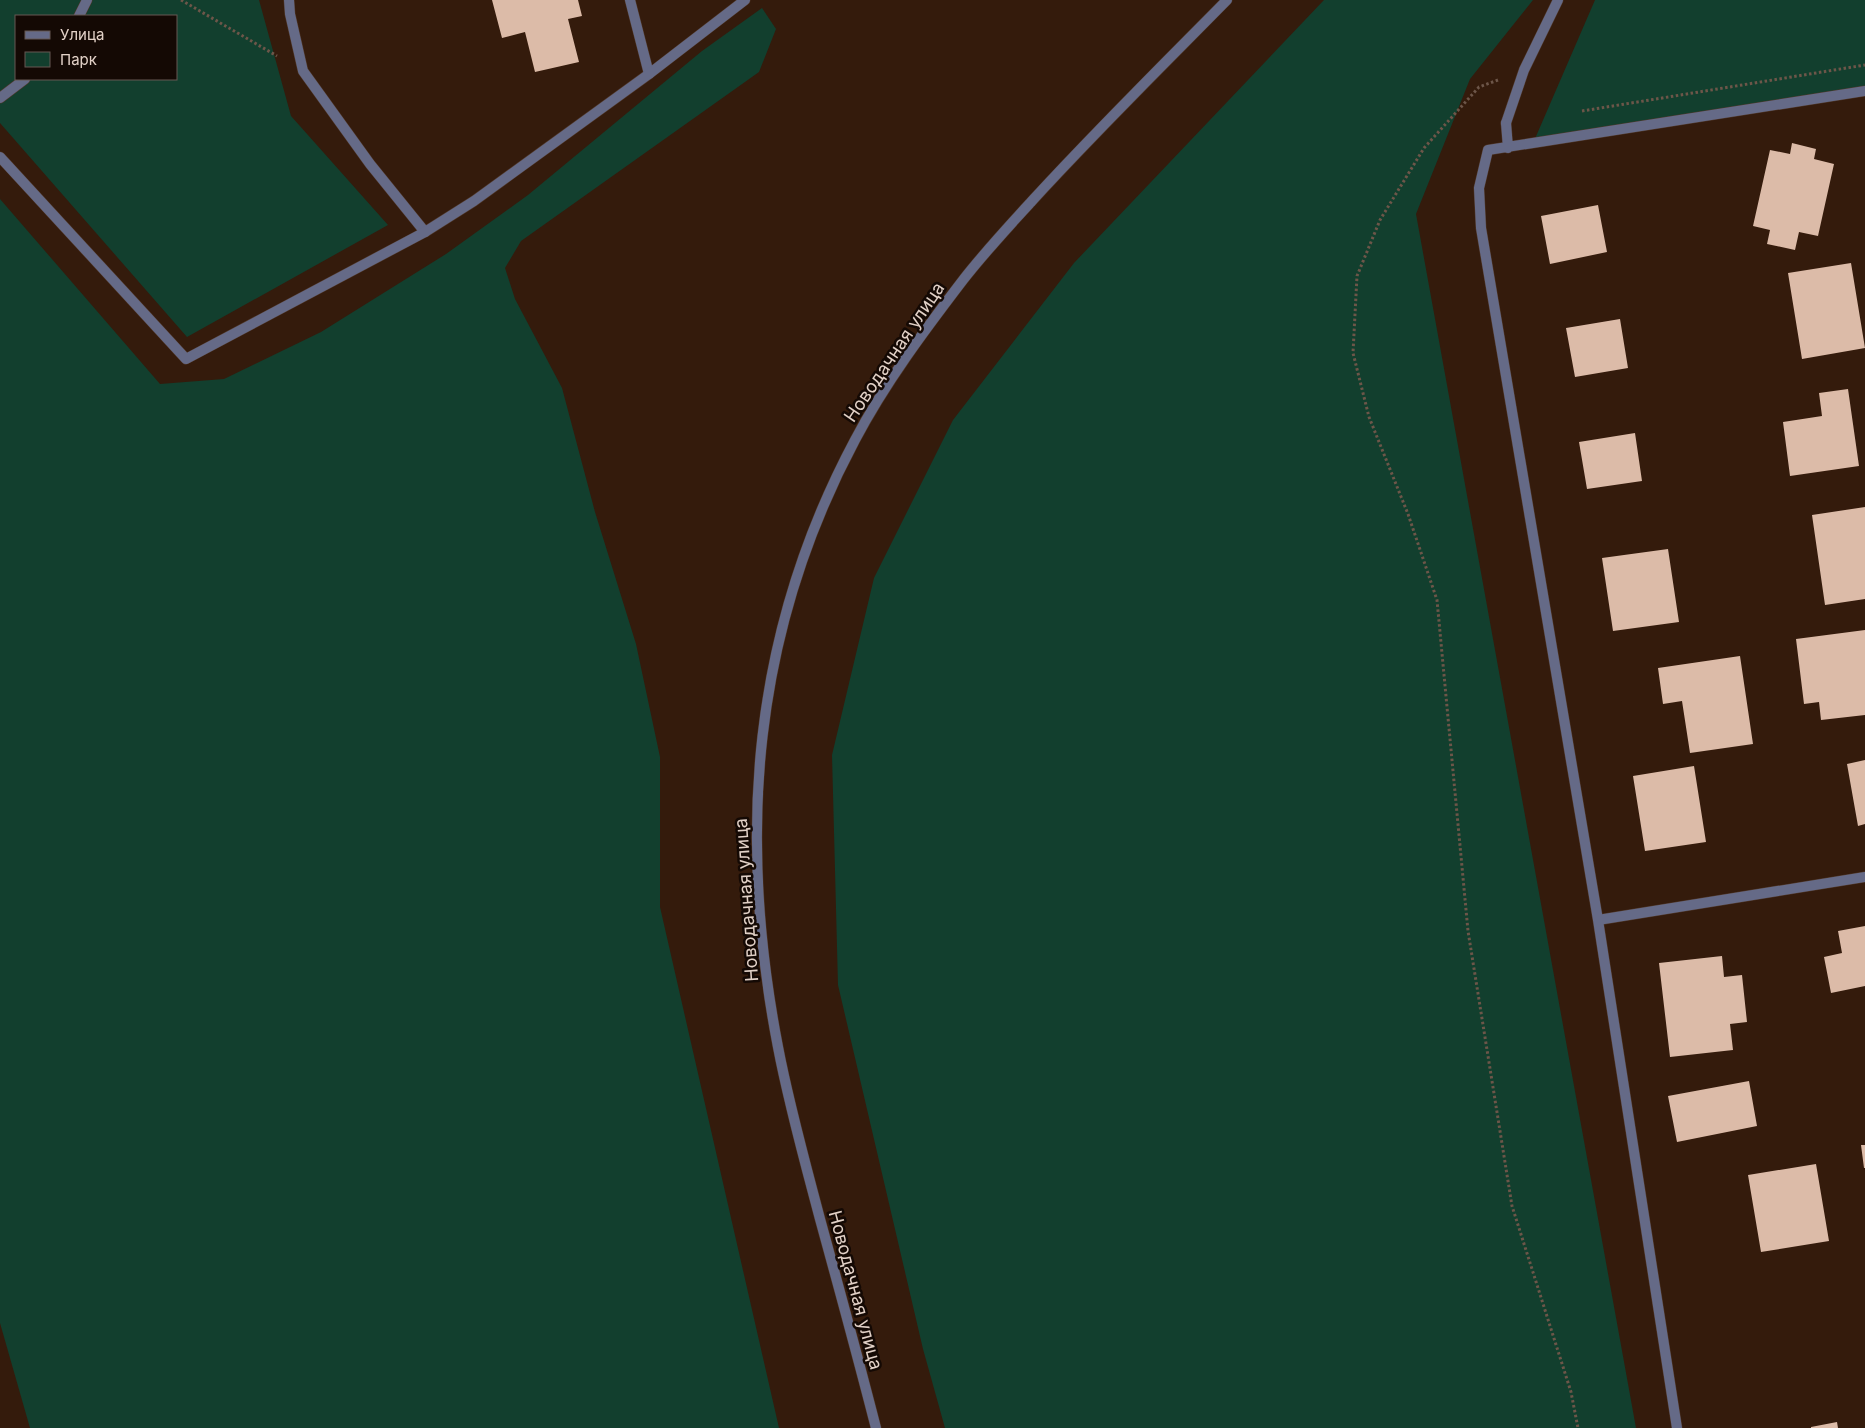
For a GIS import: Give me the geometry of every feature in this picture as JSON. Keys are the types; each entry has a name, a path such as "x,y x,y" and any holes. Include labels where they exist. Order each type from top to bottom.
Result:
{"street":[{"path":"80,15 87,0"},
{"path":"289,0 290,14 303,71 370,164 425,232"},
{"path":"630,0 649,74"},
{"path":"0,157 186,359 425,232 474,201 649,74 745,0"},
{"name":"Новодачная улица","path":"876,1428 798,1133 778,1048 765,969 758,894 755,819 767,697 781,631 801,562 824,503 855,439 888,385 923,334 965,276 1054,177 1227,0"},
{"path":"1508,148 1506,123 1524,70 1558,0"},
{"path":"0,98 24,80"},
{"path":"1677,1428 1598,920 1481,228 1479,188 1488,150 1865,91"},
{"path":"1598,920 1865,877"}],"path":[{"path":"180,0 303,71"},
{"path":"1574,112 1865,65"},
{"path":"1524,70 1479,88 1424,148 1384,212 1357,276 1353,353 1369,417 1408,514 1437,600 1468,931 1512,1206 1571,1392 1578,1428"}],"green space":[{"path":"0,0 259,0 291,116 388,225 187,337 0,123"},
{"path":"1324,0 1533,0 1470,79 1416,214 1636,1428 945,1428 923,1349 838,985 832,755 874,578 953,420 1074,263"},
{"path":"1595,0 1865,0 1865,88 1534,141"},
{"path":"762,8 776,29 759,72 521,241 505,268 515,299 562,388 595,512 636,644 660,757 660,907 779,1428 30,1428 0,1323 0,199 160,384 224,379 321,332 446,254 528,195 702,51"}],"building":[{"path":"492,0 578,0 582,16 568,19 579,62 535,72 525,32 502,38"},
{"path":"1792,143 1816,149 1814,159 1834,164 1818,236 1799,232 1795,250 1767,244 1770,230 1753,226 1770,150 1790,154"},
{"path":"1598,205 1607,252 1550,264 1541,216"},
{"path":"1851,263 1865,348 1802,359 1788,273"},
{"path":"1620,319 1628,368 1575,377 1566,328"},
{"path":"1848,389 1859,466 1790,476 1783,422 1822,416 1819,393"},
{"path":"1635,433 1642,481 1587,489 1579,442"},
{"path":"1865,507 1865,599 1825,605 1812,515"},
{"path":"1668,549 1679,622 1613,631 1602,558"},
{"path":"1865,630 1865,715 1821,720 1819,702 1804,704 1796,639"},
{"path":"1740,656 1753,744 1690,753 1682,701 1663,704 1658,668"},
{"path":"1865,760 1865,824 1858,826 1847,764"},
{"path":"1694,766 1706,842 1645,851 1633,776"},
{"path":"1865,926 1865,986 1831,993 1824,957 1842,953 1838,931"},
{"path":"1722,956 1724,977 1742,975 1747,1022 1730,1024 1733,1050 1670,1057 1659,963"},
{"path":"1749,1081 1757,1126 1677,1142 1668,1096"},
{"path":"1861,1145 1865,1145 1865,1168 1864,1168"},
{"path":"1816,1164 1829,1241 1761,1252 1748,1175"},
{"path":"1837,1422 1838,1428 1811,1428 1811,1427"}]}
